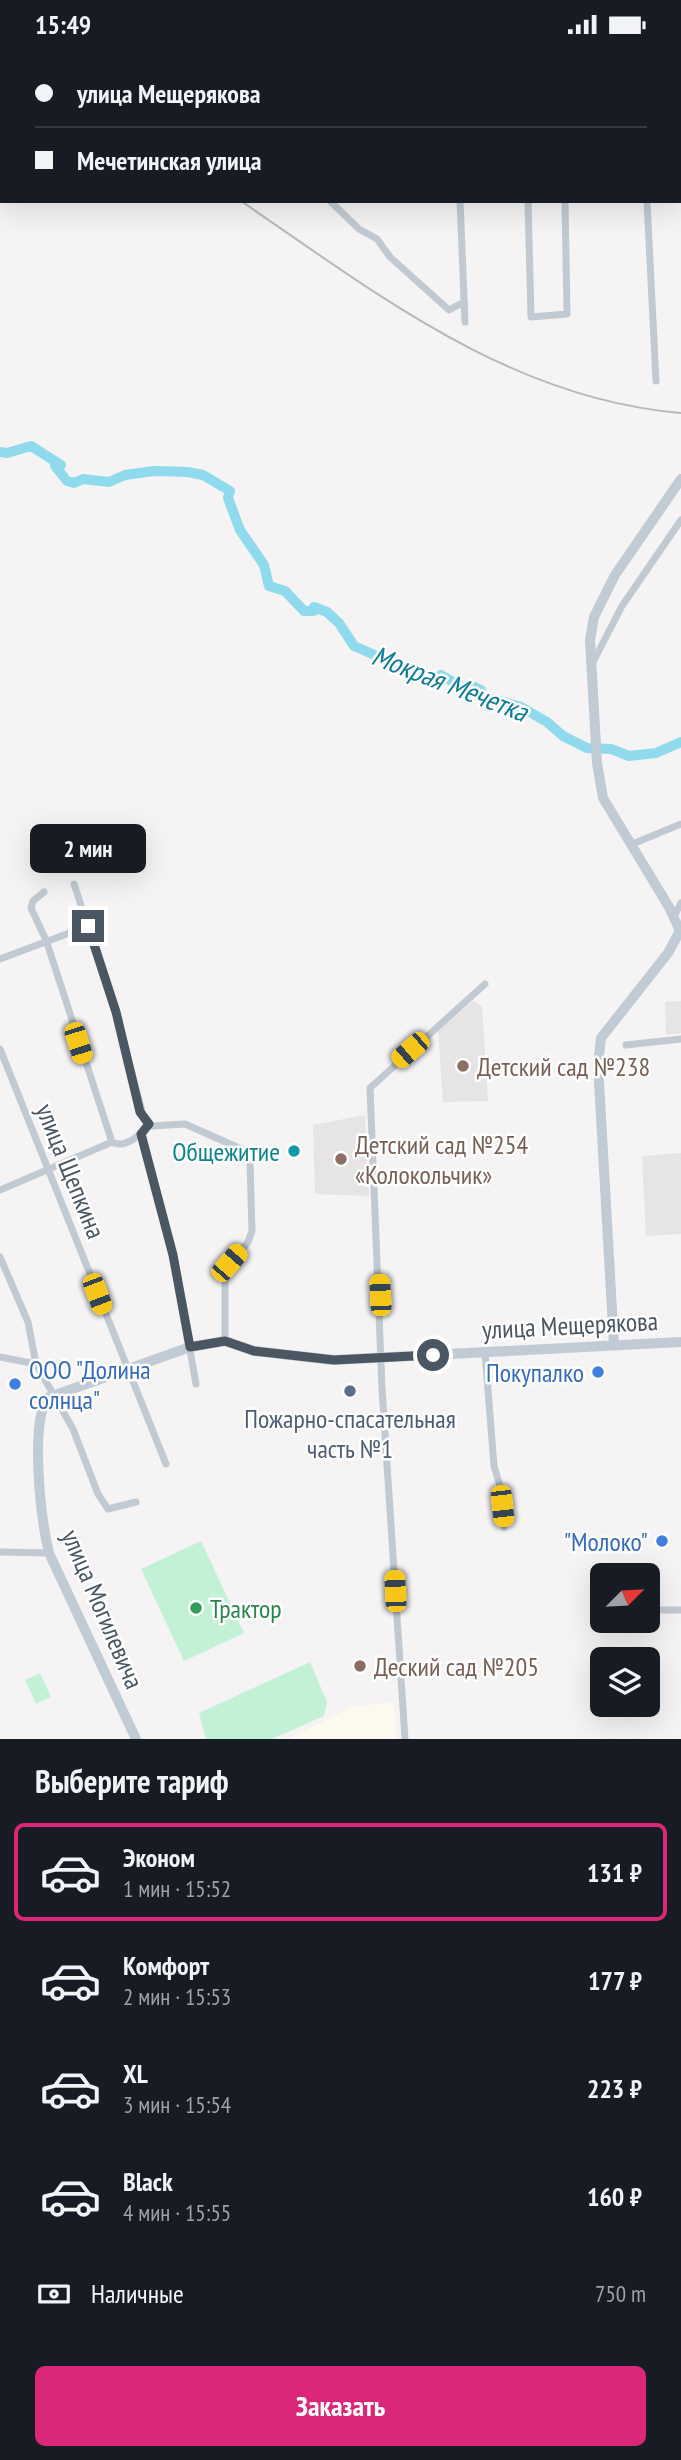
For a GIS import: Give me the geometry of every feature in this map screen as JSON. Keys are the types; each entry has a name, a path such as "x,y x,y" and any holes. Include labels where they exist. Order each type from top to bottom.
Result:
{"street":[{"path":"332,203 359,229 377,239 399,266 449,310 464,302"},
{"path":"460,203 465,322"},
{"path":"528,203 531,317 566,314 565,203"},
{"path":"647,203 656,381"},
{"path":"614,1345 598,1064 601,1038 668,953 680,931 674,916 603,798 597,762 591,665 594,617 615,575 681,479"},
{"path":"591,665 622,606 681,520"},
{"path":"630,845 681,824"},
{"path":"74,884 116,1012 140,1112 149,1124"},
{"path":"44,891 33,901 32,908 46,940 112,1142"},
{"path":"674,916 681,903"},
{"path":"0,959 88,926"},
{"path":"405,1739 382,1358 370,1085 485,984"},
{"path":"626,1045 681,1039"},
{"name":"улица Щепкина","path":"0,1049 166,1464"},
{"path":"0,1190 112,1142 124,1144 141,1134 149,1124 175,1123 195,1128 246,1151 250,1162 252,1231 248,1242 225,1271 225,1341"},
{"path":"141,1134 173,1255 196,1384"},
{"path":"0,1257 28,1322 36,1364 73,1429 105,1506 112,1509 136,1502"},
{"name":"улица Мещерякова","path":"52,1395 190,1347 225,1341 254,1351 285,1356 382,1358 681,1342"},
{"path":"485,1352 494,1466 500,1486 504,1527"},
{"path":"0,1357 36,1364"},
{"name":"улица Могилевича","path":"52,1395 44,1404 39,1436 42,1511 49,1553 136,1739"},
{"path":"0,1552 49,1553"},
{"path":"660,1611 681,1610"}],"shaded area":[{"name":"Детский сад №238","path":"473,1001 482,1007 488,1101 443,1102 438,1031"},
{"path":"681,1001 681,1033 666,1035 665,1002"},
{"name":"Детский сад №254 «Колокольчик»","path":"365,1115 369,1196 315,1194 313,1125"},
{"path":"681,1153 681,1234 646,1236 642,1156"},
{"path":"393,1702 397,1739 289,1739 352,1707"}],"green space":[{"path":"201,1541 244,1633 184,1661 141,1569"},
{"path":"310,1662 327,1702 324,1716 272,1739 206,1739 199,1713"},
{"path":"40,1673 51,1697 36,1704 25,1680"}],"waterway":[{"name":"Мокрая Мечетка","path":"0,452 7,453 31,446 61,465 55,466 67,481 74,483 83,479 109,482 125,475 154,471 203,475 230,491 228,498 240,530 264,565 269,586 285,591 304,611 314,611 314,607 327,612 339,623 354,646 409,670 439,678 441,675 462,687 472,686 481,690 483,696 521,707 547,722 563,736 587,748 611,749 629,756 656,753 681,742"}],"railway":[{"path":"244,203 395,305 448,337 503,364 560,387 619,404 681,413"}],"place":[{"name":"Детский сад №238","path":"463,1066"},
{"name":"Общежитие","path":"294,1151"},
{"name":"Детский сад №254 «Колокольчик»","path":"341,1159"},
{"name":"Покупалко","path":"598,1372"},
{"name":"ООО \"Долина солнца\"","path":"15,1384"},
{"name":"Пожарно-спасательная часть №1","path":"350,1391"},
{"name":"\"Молоко\"","path":"662,1541"},
{"name":"Трактор","path":"196,1608"},
{"name":"Деский сад №205","path":"360,1666"}],"route":[{"path":"88,926 116,1012 140,1112 149,1124 141,1134 173,1255 190,1347 225,1341 254,1351 334,1360 433,1355"}]}
